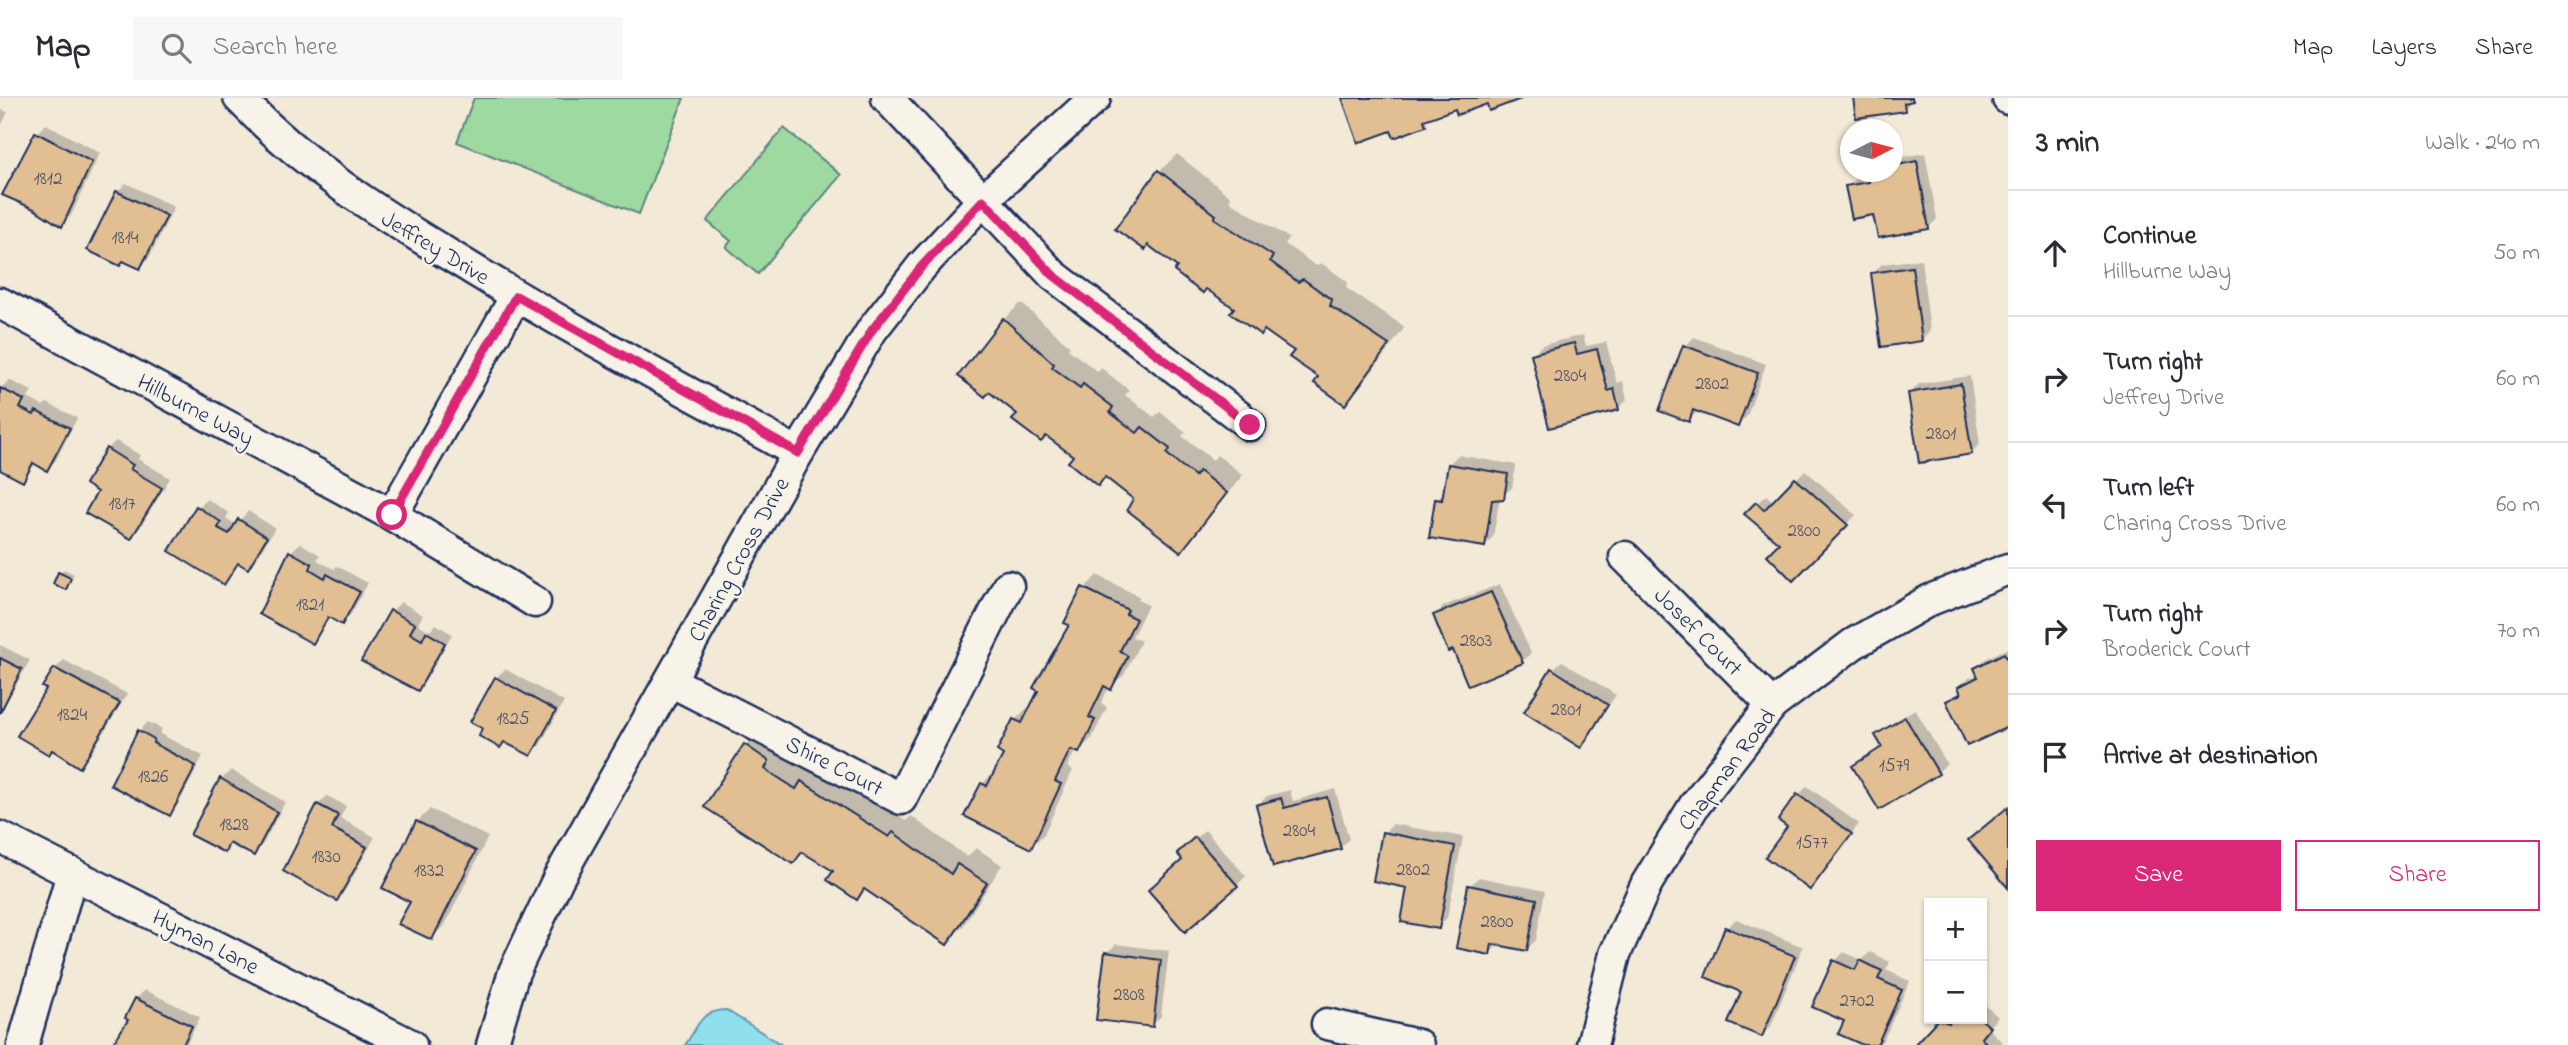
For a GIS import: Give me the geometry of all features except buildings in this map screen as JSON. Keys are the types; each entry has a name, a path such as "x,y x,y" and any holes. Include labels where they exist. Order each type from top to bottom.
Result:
{"street":[{"name":"Jeffrey Drive","path":"239,98 306,162 370,207 516,296 798,453"},
{"path":"887,98 1053,275 1250,425"},
{"name":"Charing Cross Drive","path":"492,1045 514,972 558,879 798,453 872,330 922,266 983,200 1095,98"},
{"path":"392,515 516,296"},
{"name":"Hillburne Way","path":"0,303 392,515 535,602"},
{"name":"Josef Court","path":"1625,556 1772,705"},
{"name":"Chapman Road","path":"1592,1045 1615,954 1647,883 1694,806 1772,705 1853,644 1875,631 1930,600 2008,569"},
{"name":"Shire Court","path":"670,681 901,799 1008,586"},
{"name":"Hyman Lane","path":"0,837 411,1045"},
{"path":"23,1045 72,873"},
{"path":"1327,1024 1418,1045"}],"green space":[{"path":"474,98 684,98 639,214 457,142"},
{"path":"784,128 841,175 758,274 726,247 731,241 707,221"}],"water":[{"path":"726,1010 782,1045 685,1045 705,1017 710,1013"}],"route":[{"path":"392,515 516,296 798,453 872,330 922,266 983,200 1053,275 1250,425"}]}
